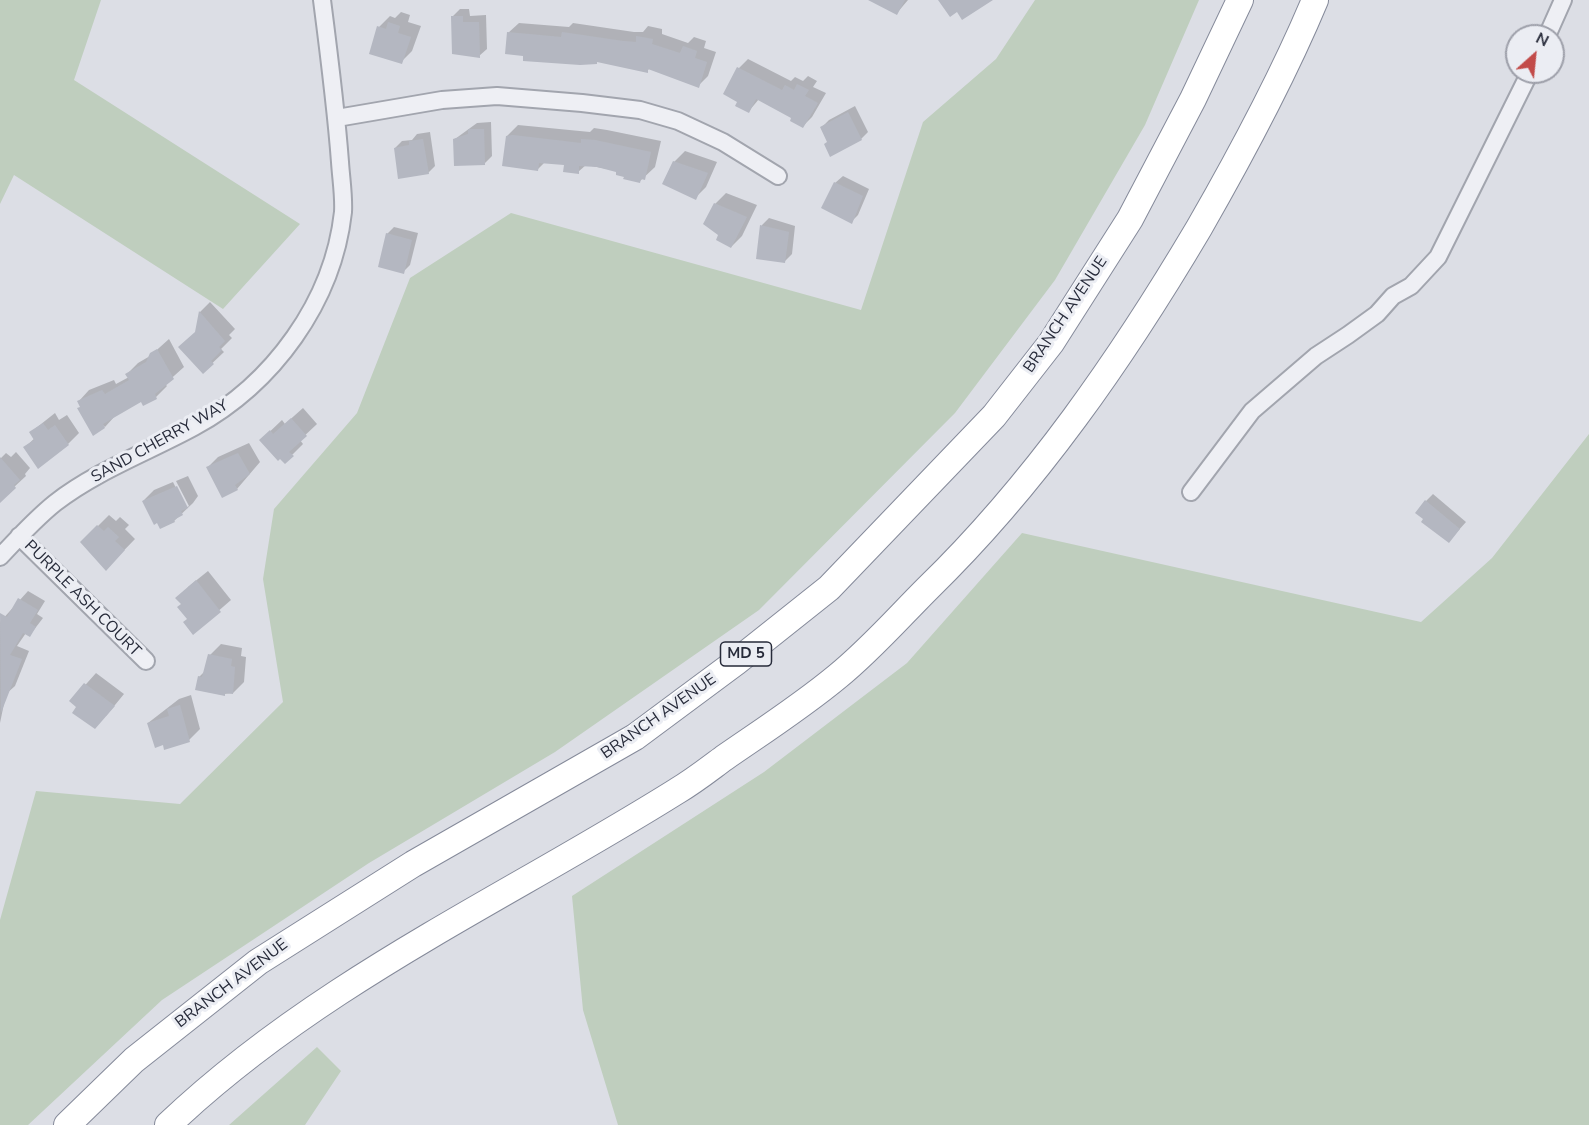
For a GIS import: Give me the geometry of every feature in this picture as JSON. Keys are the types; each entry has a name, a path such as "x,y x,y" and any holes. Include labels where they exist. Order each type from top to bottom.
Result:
{"highway":[{"name":"BRANCH AVENUE","path":"68,1125 134,1060 258,962 413,864 635,737 736,662 829,588 994,416 1051,343 1130,219 1193,99 1239,0"},
{"path":"168,1125 200,1095 275,1034 365,973 682,788 840,675 950,569 999,512 1102,381 1150,308 1246,147 1291,58 1315,0"}],"street":[{"name":"SAND CHERRY WAY","path":"0,557 56,503 112,468 196,426 240,397 273,366 320,293 336,251 343,210 337,118 322,0"},
{"path":"1552,24 1563,0"},
{"path":"1191,492 1252,411 1316,356 1377,314 1393,296 1411,286 1438,257 1464,210 1524,84"},
{"path":"337,118 442,100 497,96 640,110 678,121 723,142 778,176"},
{"name":"PURPLE ASH COURT","path":"20,536 146,661"}],"green space":[{"path":"0,0 101,0 74,80 300,224 223,309 14,175 0,204"},
{"path":"1035,0 1199,0 1145,125 1055,280 955,413 759,610 555,752 369,863 162,1000 28,1125 0,1125 0,920 36,791 180,804 283,702 263,579 274,509 357,413 410,278 511,213 861,310 923,122 996,59"},
{"path":"1589,434 1589,1125 618,1125 583,1010 572,896 764,772 907,663 1022,533 1421,622 1492,558"},
{"path":"317,1047 341,1071 305,1125 229,1125"}],"building":[{"path":"868,0 905,0 897,15"},
{"path":"938,0 993,0 962,20 957,12 950,17"},
{"path":"451,16 463,16 463,22 479,22 480,58 452,54"},
{"path":"388,22 400,26 398,33 411,37 402,64 369,54 377,26 386,29"},
{"path":"507,32 561,37 562,32 636,42 636,36 653,39 652,44 680,53 683,46 697,51 695,58 707,62 699,88 648,69 648,73 597,62 597,64 580,65 523,61 523,56 505,54"},
{"path":"737,67 782,90 785,85 794,90 797,84 809,90 805,96 818,103 803,128 790,121 791,118 756,99 749,113 735,106 737,102 723,94"},
{"path":"848,112 862,140 830,157 824,144 827,142 820,127"},
{"path":"468,129 484,129 485,165 454,166 453,139 468,134"},
{"path":"506,136 581,143 581,139 595,140 651,152 645,180 641,179 640,183 623,179 624,177 616,175 616,172 597,167 579,166 579,174 563,172 564,165 539,163 538,171 502,166"},
{"path":"423,139 429,174 398,179 394,148 409,145 409,141"},
{"path":"673,161 708,173 696,200 662,184"},
{"path":"834,182 863,196 852,224 821,208"},
{"path":"714,203 747,217 731,248 716,240 718,235 703,224"},
{"path":"760,225 789,232 785,263 756,259"},
{"path":"386,233 412,240 404,274 378,267"},
{"path":"199,311 225,341 219,347 222,350 211,361 214,364 203,374 178,347 195,332"},
{"path":"157,349 174,379 155,394 157,399 143,406 141,402 103,424 105,428 93,436 77,408 80,407 77,401 102,390 105,394 129,380 125,374 146,362 150,353"},
{"path":"291,418 307,436 289,452 294,456 285,464 280,459 278,461 259,440 270,430 273,434"},
{"path":"43,423 48,430 55,425 69,445 38,469 23,447 34,440 29,432"},
{"path":"238,453 250,474 235,485 238,490 222,498 206,467"},
{"path":"0,457 20,480 14,485 16,488 0,503"},
{"path":"177,486 188,508 181,511 183,515 174,520 175,522 160,529 157,523 154,525 142,501"},
{"path":"1425,500 1460,529 1449,543 1421,522 1423,519 1415,513"},
{"path":"97,525 104,531 108,527 119,537 115,541 125,550 106,571 80,542"},
{"path":"196,580 221,612 193,635 183,622 187,619 177,607 181,604 175,598"},
{"path":"18,598 38,610 30,623 36,627 30,637 23,633 10,655 22,659 1,713 0,613 7,617"},
{"path":"208,654 232,659 231,666 235,667 233,694 225,693 225,696 195,690 198,676 202,677"},
{"path":"84,683 115,706 95,729 72,713 76,707 69,701"},
{"path":"180,705 190,742 164,750 163,745 155,748 147,723 169,716 167,709"}]}
